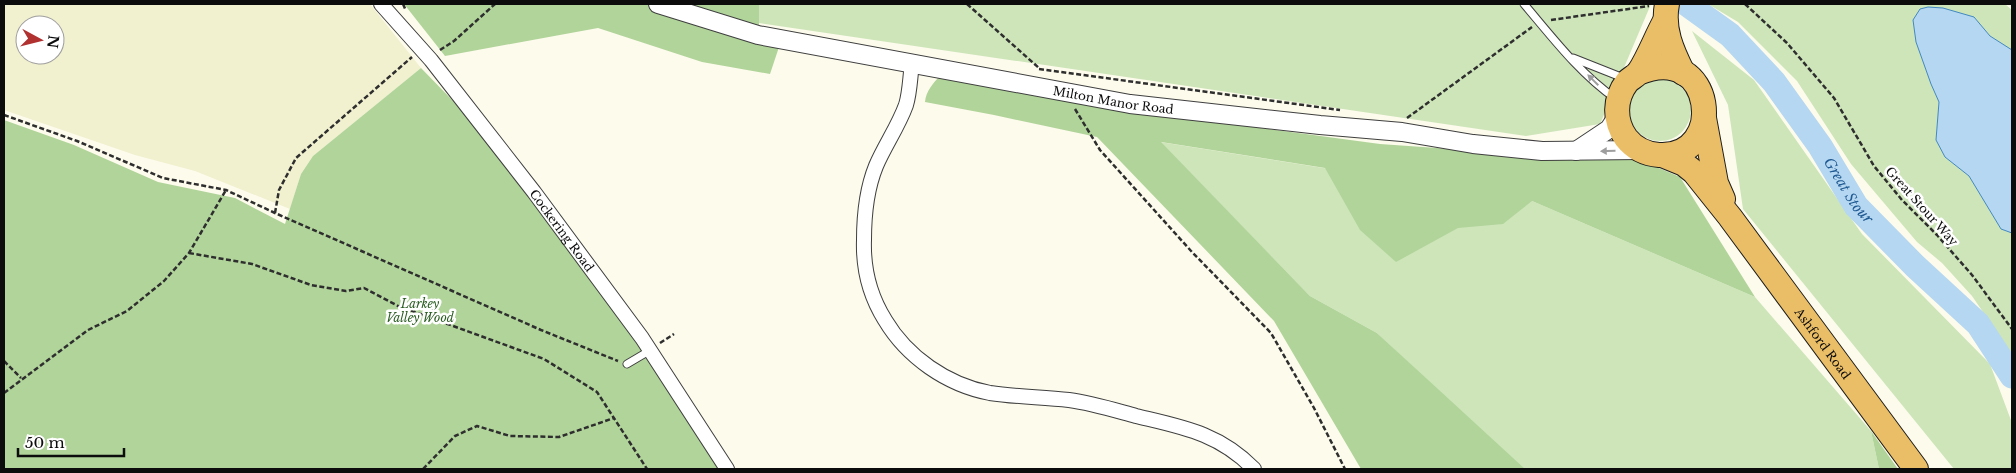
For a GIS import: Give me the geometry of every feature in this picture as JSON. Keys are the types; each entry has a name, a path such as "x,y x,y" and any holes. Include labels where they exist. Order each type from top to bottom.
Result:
{"highway":[{"path":"1666,11 1672,50 1683,73"},
{"path":"1625,93 1649,68 1661,66 1673,68 1694,81 1701,92 1705,105 1701,130 1685,148 1674,153 1651,153 1629,142 1621,131 1625,93 1666,11"},
{"name":"Ashford Road","path":"1704,118 1716,183 1730,217"},
{"name":"Ashford Road","path":"1651,153 1684,164 1694,172 1730,217 1916,469"}],"street":[{"name":"Cockering Road","path":"382,4 422,49 534,192 636,330 727,469"},
{"name":"Milton Manor Road","path":"658,4 758,35 1130,104 1402,132 1473,144 1542,151 1651,153"},
{"path":"912,64 906,103 892,138 876,166 865,218 864,241 868,280 876,305 891,331 902,345 932,369 968,387 990,393 1090,404 1180,426 1234,451 1254,469"},
{"path":"1576,151 1609,129 1625,93"}],"lane":[{"path":"1524,4 1570,57 1604,91 1625,93"},
{"path":"1570,57 1625,93"},
{"path":"627,364 649,351"}],"path":[{"path":"275,213 279,190 296,158 422,49 435,53 454,41 496,4"},
{"path":"967,4 1046,75"},
{"name":"Great Stour Way","path":"1745,4 1788,43 1834,98 1874,166 1902,200 1937,234 1972,275 2012,329"},
{"path":"1406,119 1540,22 1648,6 1666,11"},
{"path":"1039,69 1348,111"},
{"path":"1067,93 1100,150 1192,252 1271,333 1314,408 1345,469"},
{"path":"4,115 77,141 163,178 226,190 541,330 627,364"},
{"path":"4,393 21,378 88,330 128,311 164,281 189,252 226,190"},
{"path":"189,252 252,264 311,285 346,292 364,288 398,306 544,359 597,392 647,469"},
{"path":"4,361 21,378"},
{"path":"423,469 455,436 477,426 510,436 559,437 614,418"}],"green space":[{"path":"4,4 370,4 421,68 313,156 301,174 290,209 195,171 135,155 4,110"},
{"path":"404,4 759,4 759,40 780,44 770,74 702,62 598,28 445,56"},
{"path":"759,4 1651,4 1600,124 1526,136 759,23"},
{"path":"1708,4 2005,4 2012,10 2012,50 1990,36 1974,17 1931,84 1939,102 1936,140 1945,157 1969,176 2001,229 2012,233 2012,354 1972,296 1942,263 1917,242 1851,164 1797,81 1738,22"},
{"path":"1692,31 1754,80 1862,234 1990,364 2012,423 2012,469 1954,469 1743,209 1728,105"},
{"name":"Larkey Valley Wood","path":"421,68 495,144 623,323 720,469 4,469 4,120 74,145 158,182 235,198 285,224 301,174 313,156"},
{"path":"941,75 1111,108 1380,144 1596,159 1633,157 1680,177 1755,297 1532,201 1503,224 1458,228 1396,262 1360,230 1325,168 1161,142 1310,296 1377,333 1525,469 1361,469 1274,321 1097,137 925,102 930,87"},
{"path":"1660,79 1672,81 1682,88 1689,98 1691,110 1689,122 1682,132 1672,139 1660,141 1648,139 1638,132 1631,122 1629,110 1631,98 1638,88 1648,81"},
{"path":"1160,142 1532,201 1755,297 1871,431 1879,469 1522,469 1377,333 1310,296"},
{"path":"1871,431 1898,469 1879,469"}],"water":[{"path":"1928,7 1943,8 1974,17 1990,36 2012,50 2012,233 2001,229 1969,176 1945,157 1936,140 1939,102 1916,42 1913,20 1920,9"}],"waterway":[{"name":"Great Stour","path":"1687,4 1730,35 1774,82 1820,146 1856,206 1915,266 1978,324 2012,376"}]}
